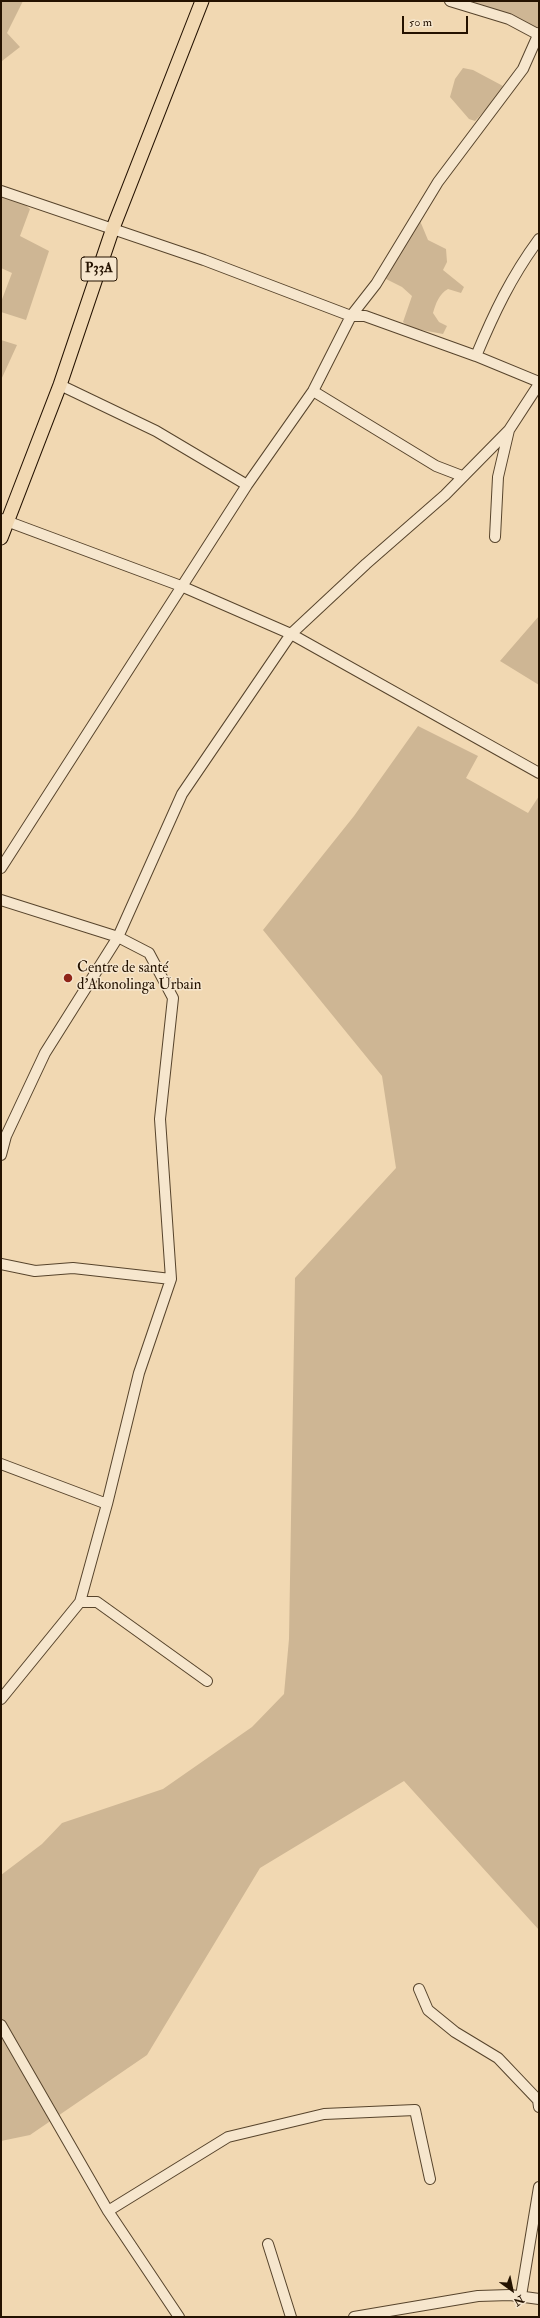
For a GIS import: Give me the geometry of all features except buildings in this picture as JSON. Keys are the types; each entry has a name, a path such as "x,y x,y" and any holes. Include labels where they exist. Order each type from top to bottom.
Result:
{"main road":[{"name":"P33A","path":"1,538 4,520 60,385 113,228 202,1"}],"street":[{"path":"1,868 247,485 313,391 351,316 376,284 438,182 523,69 539,35 509,19 450,1"},
{"path":"1,191 113,228 351,316 365,316 476,356 539,383 509,430 462,476 445,495 366,564 291,634 182,794 118,937 45,1053 6,1136 1,1155"},
{"path":"476,356 496,307 512,277 539,239"},
{"path":"60,385 156,431 247,485"},
{"path":"313,391 436,466 462,476"},
{"path":"495,537 498,478 509,430"},
{"path":"4,520 181,586 291,634 539,773"},
{"path":"1,900 118,937 149,953 172,998 160,1119 172,1279 139,1373 107,1504 80,1602 1,1698"},
{"path":"1,1264 35,1271 73,1268 172,1279"},
{"path":"1,1464 107,1504"},
{"path":"80,1602 97,1602 207,1681"},
{"path":"418,1989 428,2010 455,2032 498,2058 538,2100 539,2107"},
{"path":"1,2025 108,2211 179,2317"},
{"path":"108,2211 228,2137 324,2114 415,2110 430,2179"},
{"path":"521,2296 539,2186"},
{"path":"268,2244 291,2317"},
{"path":"354,2317 478,2296 521,2296 539,2300"}],"shaded area":[{"path":"1,1 23,1 7,33 20,47 2,61"},
{"path":"450,1 539,1 539,33"},
{"path":"463,68 473,70 503,86 491,104 475,121 469,119 450,97 455,79"},
{"path":"1,191 17,198 30,209 20,236 49,251 26,320 1,312 1,302 12,273 1,268"},
{"path":"418,216 428,240 446,249 447,262 443,270 464,287 461,293 448,289 442,293 437,302 433,313 439,322 447,326 443,334 411,328 403,322 412,296 402,287 380,276"},
{"path":"1,340 17,345 1,380"},
{"path":"539,616 539,685 500,661"},
{"path":"418,726 478,756 466,778 528,813 539,796 539,1930 404,1781 260,1868 147,2055 30,2135 1,2141 1,1875 42,1844 62,1823 163,1789 252,1727 284,1694 289,1639 295,1278 396,1168 382,1076 263,930 354,816"}],"place":[{"name":"Centre de santé d'Akonolinga Urbain","path":"68,978"}]}
